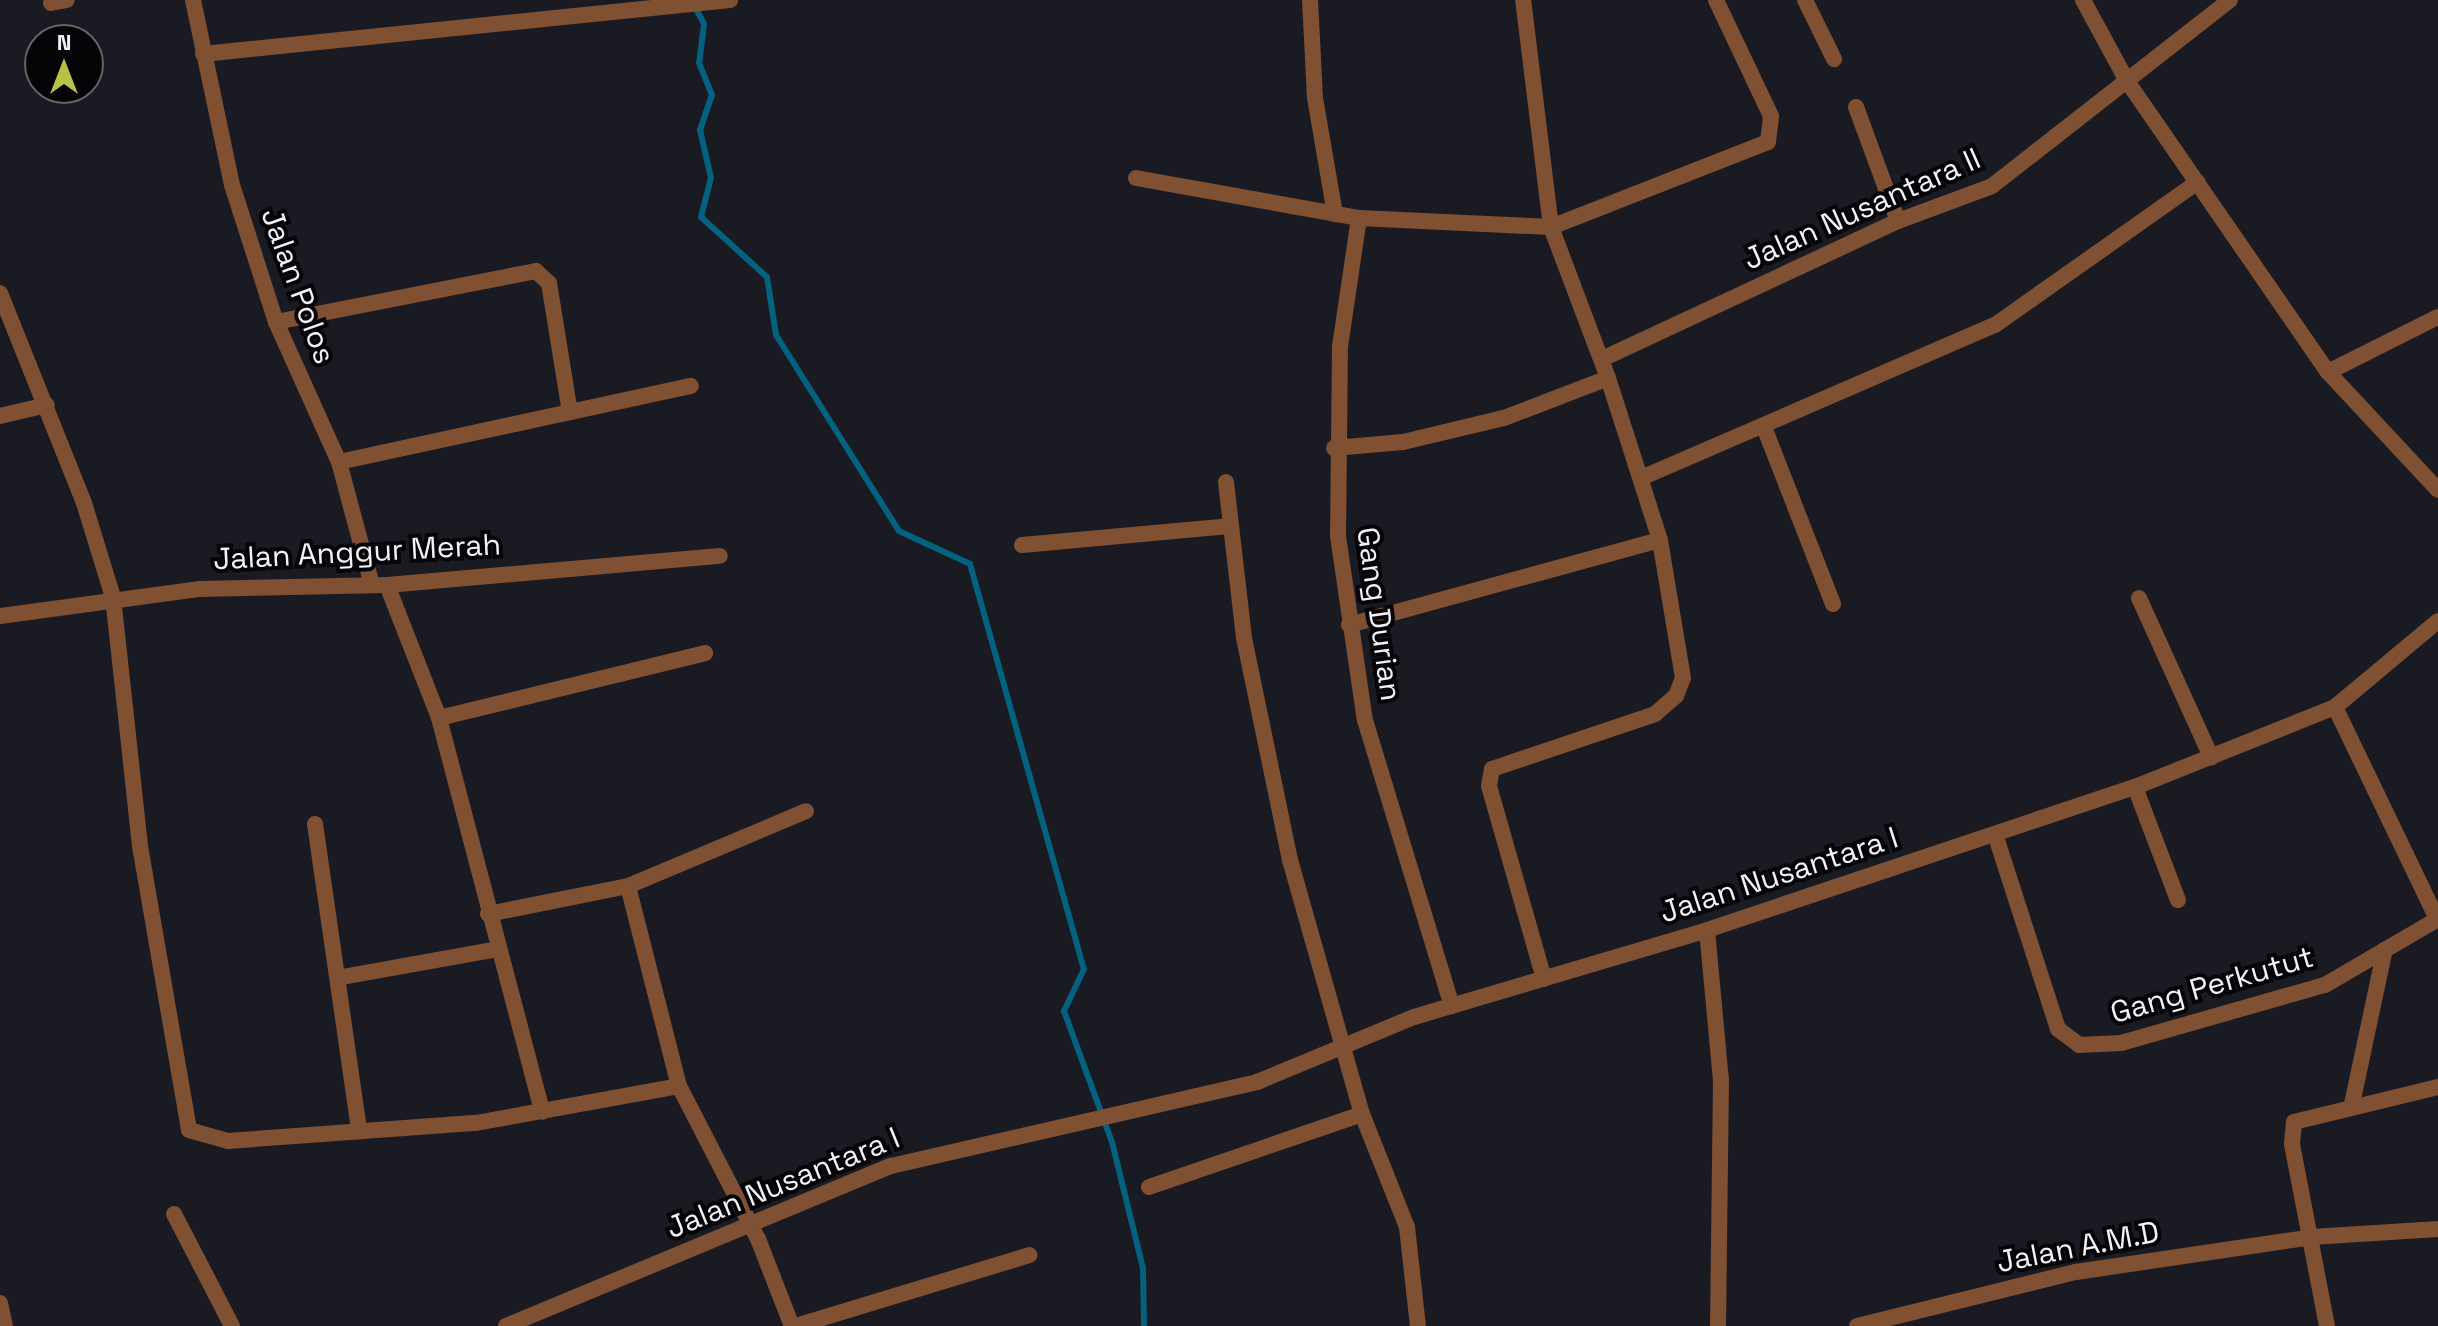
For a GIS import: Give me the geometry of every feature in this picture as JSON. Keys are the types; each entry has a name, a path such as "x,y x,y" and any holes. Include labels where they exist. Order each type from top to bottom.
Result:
{"street":[{"name":"Jalan Polos","path":"193,0 232,185 276,322 339,462 380,585 439,718 542,1112"},
{"path":"1310,0 1315,98 1335,214"},
{"path":"1523,0 1551,227 1602,359 1660,540 1683,663 1676,696 1655,714 1501,762 1489,777 1544,979"},
{"path":"1136,178 1359,218 1551,227 1768,142 1771,116 1716,0"},
{"path":"1805,0 1834,59"},
{"path":"2083,0 2127,81 2328,372 2438,490"},
{"name":"Jalan Nusantara II","path":"1602,359 1898,221 1992,186 2230,0"},
{"path":"203,54 728,1"},
{"path":"1856,107 1898,221"},
{"path":"1641,478 1995,325 2198,182"},
{"name":"Gang Durian","path":"1359,218 1334,448 1349,625 1391,815 1452,1006"},
{"path":"276,322 536,271 549,283 570,412"},
{"path":"0,293 47,405 113,597 140,846 184,1119 210,1141 542,1112 679,1086"},
{"path":"2328,372 2438,317"},
{"path":"1334,448 1403,442 1504,418 1608,378"},
{"path":"339,462 691,386"},
{"path":"0,416 47,405"},
{"path":"1764,427 1833,604"},
{"path":"1226,482 1229,526 1290,860 1362,1114 1407,1227 1418,1326"},
{"path":"1022,545 1229,526"},
{"path":"1349,625 1660,540"},
{"name":"Jalan Anggur Merah","path":"0,616 113,597 380,585 720,556"},
{"path":"2139,598 2211,757"},
{"name":"Jalan Nusantara I","path":"506,1326 891,1166 1088,1118 1257,1082 1344,1052 1452,1006 1707,930 2135,787 2335,707 2438,621"},
{"path":"439,718 705,653"},
{"path":"2335,707 2436,922"},
{"path":"2135,787 2178,900"},
{"path":"488,914 628,886 806,811"},
{"path":"315,824 342,977 359,1130"},
{"name":"Gang Perkutut","path":"1995,834 2058,1029 2070,1043 2121,1043 2325,985 2436,922"},
{"path":"628,886 679,1086 749,1224 794,1326 1029,1255"},
{"path":"1707,930 1721,1080 1718,1326"},
{"path":"342,977 497,949"},
{"path":"2352,1104 2385,949"},
{"path":"2327,1326 2292,1129 2302,1117 2438,1087"},
{"path":"1149,1187 1362,1114"},
{"path":"174,1214 232,1326"},
{"name":"Jalan A.M.D","path":"1857,1326 2076,1272 2312,1237 2438,1229"},
{"path":"0,1303 5,1326"}],"waterway":[{"path":"695,7 704,24 699,63 712,95 700,130 711,178 701,217 767,277 776,335 899,531 970,564 1084,969 1064,1011 1112,1142 1143,1268 1144,1326"}]}
